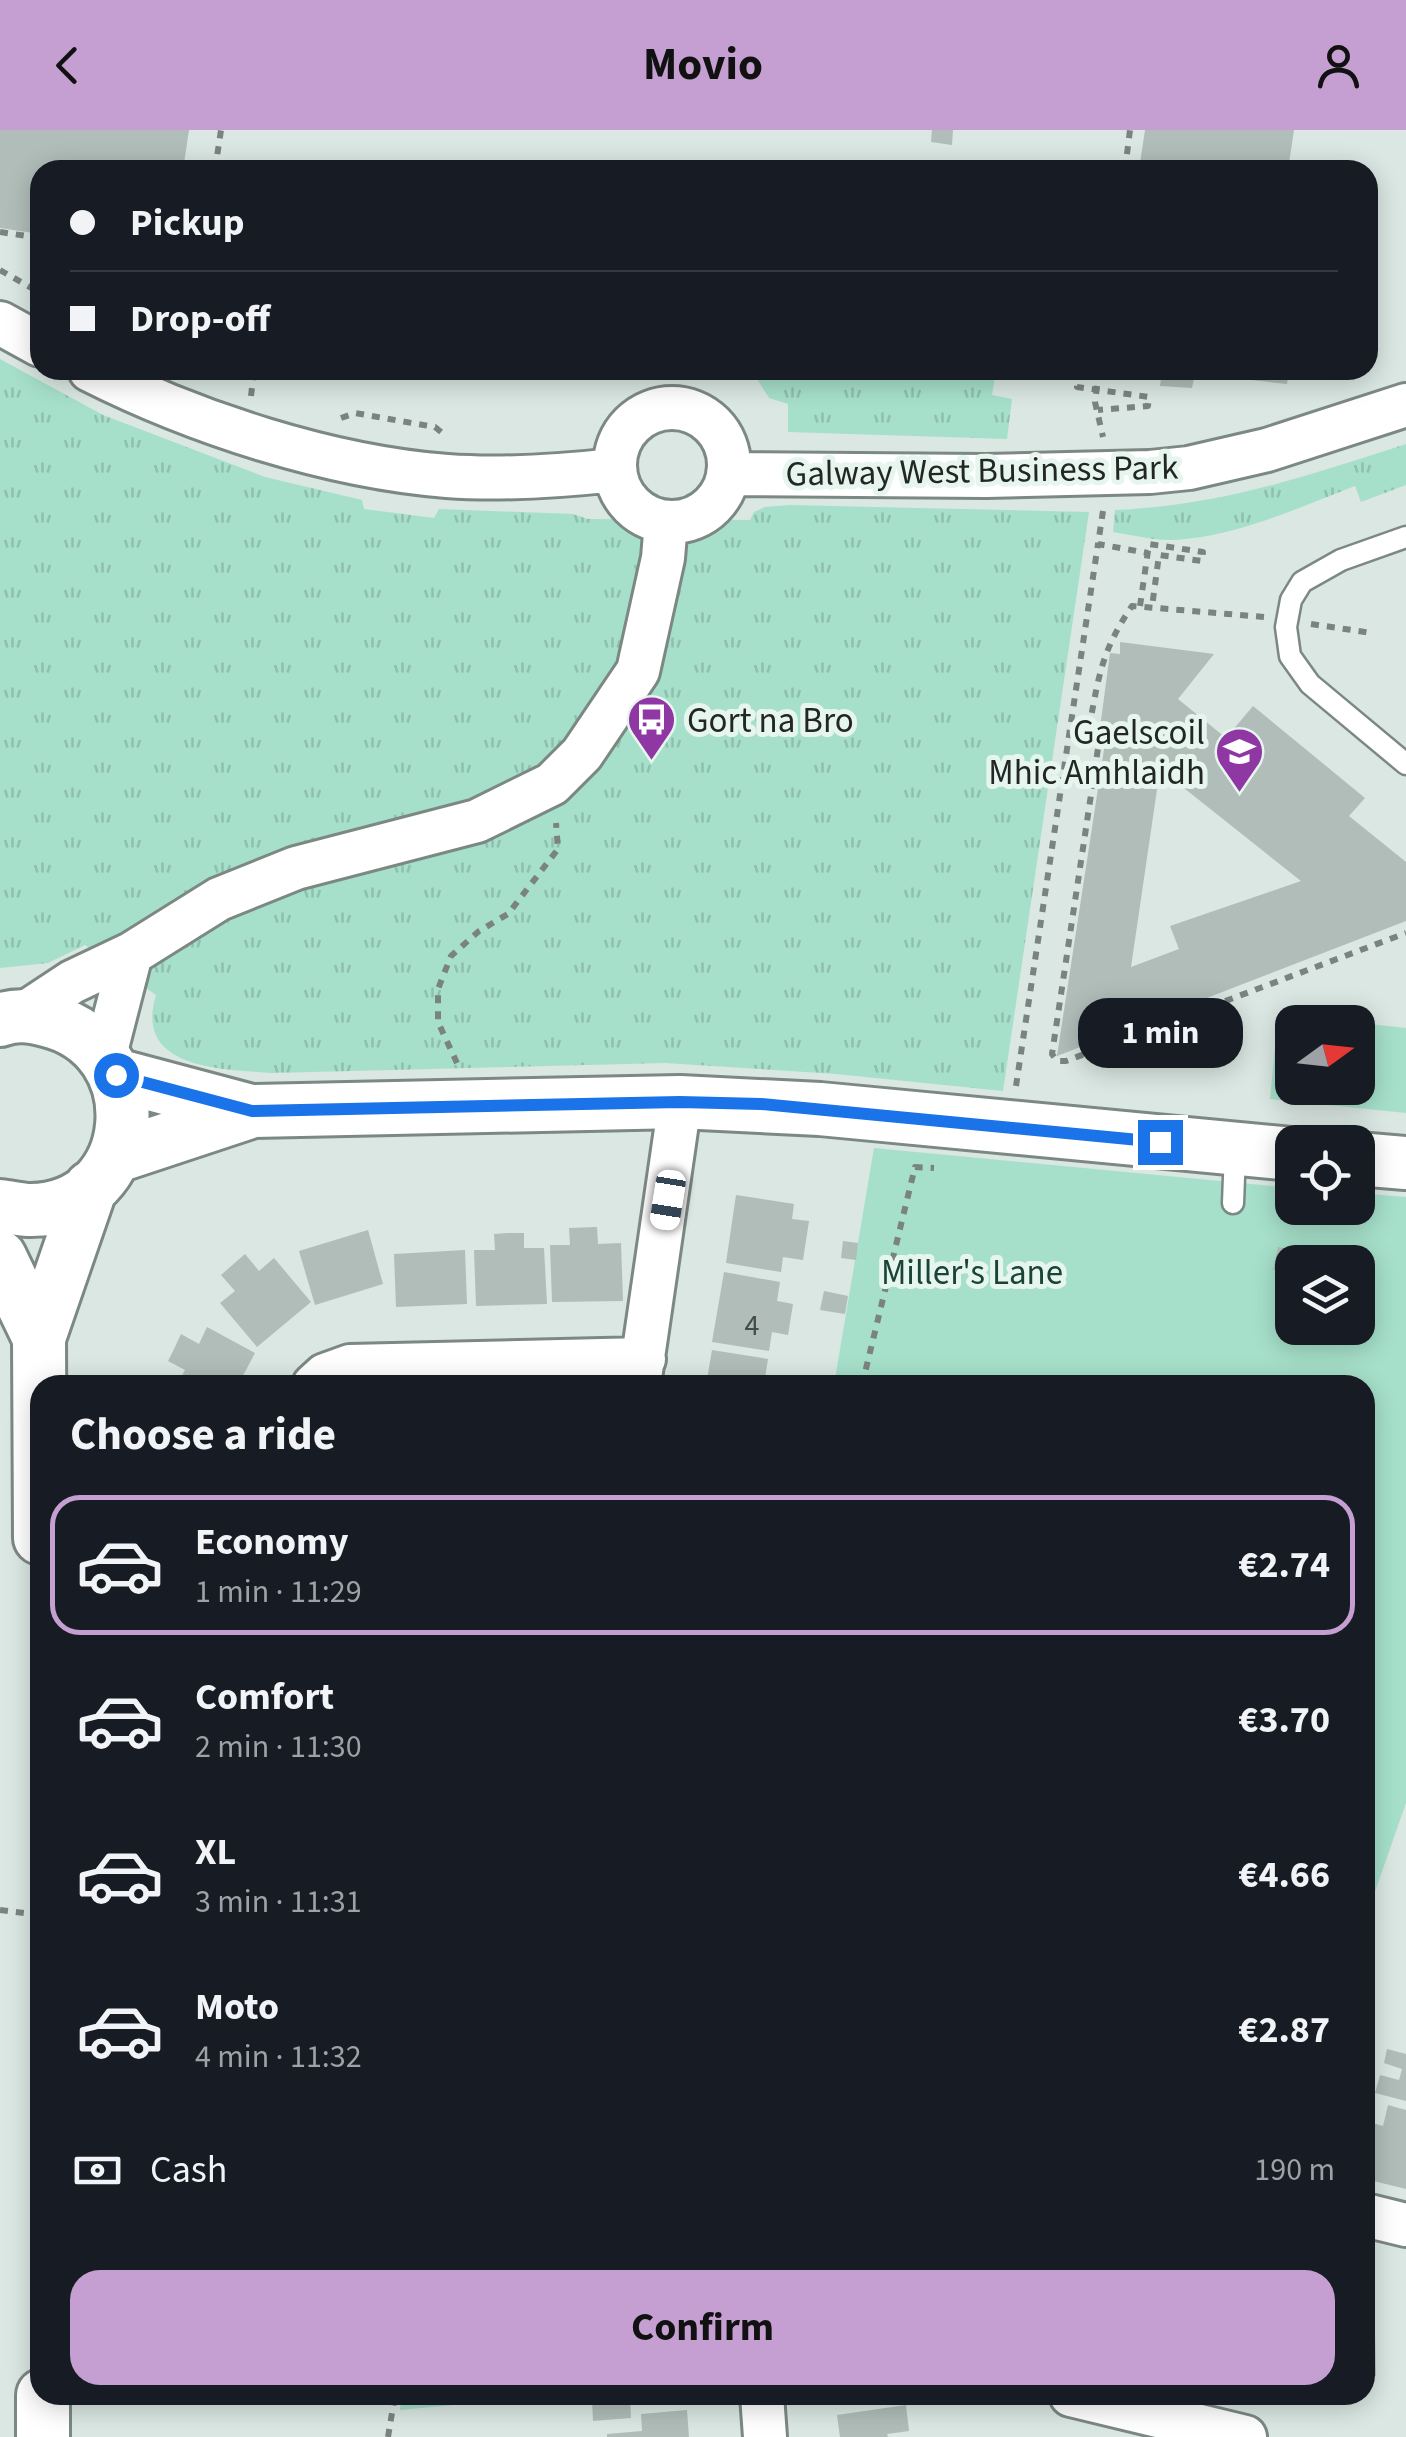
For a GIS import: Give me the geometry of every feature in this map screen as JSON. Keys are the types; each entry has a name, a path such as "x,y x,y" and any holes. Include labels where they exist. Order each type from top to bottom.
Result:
{"street":[{"path":"0,323 30,340"},
{"path":"113,380 205,420 282,445 376,465 448,476 565,475 615,470"},
{"name":"Galway West Business Park","path":"728,474 986,476 1150,472 1189,468 1266,450 1406,406"},
{"path":"671,408 706,419 717,430 725,444 728,474 724,488 706,510 694,518 666,522 637,510 618,485 615,470 616,451 636,420 652,411 671,408"},
{"path":"7,1016 131,954 218,899 296,868 477,821 552,784 582,754 638,671 664,558 666,522"},
{"path":"111,1065 131,954"},
{"path":"7,1016 62,1023 86,1036 111,1065 122,1096 123,1127 39,1338 39,1375"},
{"path":"111,1065 252,1111 680,1102 820,1109 1275,1153"},
{"path":"328,1375 350,1366 642,1372 680,1102"},
{"path":"0,1206 29,1210 68,1202 102,1172 252,1111"},
{"path":"1375,1160 1406,1163"},
{"path":"0,1257 39,1338"},
{"path":"1375,2217 1406,2225"},
{"path":"43,2405 44,2437"},
{"path":"763,2405 765,2437"},
{"path":"1113,2405 1246,2437"}],"lane":[{"path":"1406,537 1341,560 1302,582 1291,600 1286,620 1290,656 1310,684 1406,764"},
{"path":"1233,1203 1235,1149"}],"path":[{"path":"217,160 220,130"},
{"path":"1126,160 1130,130"},
{"path":"0,232 30,236"},
{"path":"0,270 30,286"},
{"path":"249,407 253,380"},
{"path":"1079,380 1078,387 1149,397 1148,406 1098,410"},
{"path":"1098,380 1104,442"},
{"path":"1014,1100 1103,500"},
{"path":"1098,544 1148,553"},
{"path":"1140,606 1149,544 1203,552 1202,561 1159,555 1152,607"},
{"path":"1372,633 1286,620 1132,606 1108,642 1101,661 1090,724 1100,735 1052,1054 1057,1061 1066,1061 1406,933"},
{"path":"459,1079 457,1064 438,1022 438,990 450,956 508,914 558,849 555,816"},
{"path":"864,1375 915,1167 950,1170"},
{"path":"0,1910 30,1914"},
{"path":"388,2437 393,2405"}],"green space":[{"path":"0,359 30,375 30,380 39,380 103,415 265,477 362,500 364,509 434,518 439,509 573,514 588,519 750,520 754,512 765,507 790,505 1089,512 1003,1091 836,1074 665,1063 272,1073 230,1070 187,1061 170,1052 158,1038 152,1020 156,995 85,945 48,963 0,968"},
{"path":"758,380 994,380 992,395 1012,399 1007,439 788,432 788,404 769,398"},
{"path":"1406,444 1406,485 1361,502 1355,486 1222,533 1160,540 1113,532 1115,510 1227,496"},
{"path":"1375,1025 1406,1028 1406,1113 1328,1105 1375,1105"},
{"path":"1275,1047 1275,1100 1270,1099"},
{"name":"Miller's Lane","path":"874,1148 1275,1186 1275,1225 1375,1225 1375,1194 1406,1197 1406,1803 1375,1891 1375,1375 836,1375"},
{"path":"400,2405 454,2405 400,2410"}],"building":[{"path":"0,130 189,130 184,160 30,160 30,232 0,228"},
{"path":"932,130 953,130 952,145 931,142"},
{"path":"1145,130 1294,130 1290,160 1140,160"},
{"path":"1161,380 1194,380 1192,388 1160,386"},
{"path":"1250,380 1288,380 1287,384"},
{"path":"1120,642 1214,654 1178,699 1226,738 1253,706 1365,798 1349,816 1406,862 1406,921 1057,1056 1107,730 1100,728 1110,653 1120,654","holes":["1160,769 1301,881 1170,926 1179,949 1131,967"]},
{"path":"736,1195 794,1204 792,1219 809,1221 803,1260 783,1257 781,1272 726,1263"},
{"path":"597,1227 598,1244 621,1243 623,1301 552,1302 550,1245 570,1245 569,1228"},
{"path":"368,1230 383,1284 315,1305 299,1251"},
{"path":"524,1233 524,1248 544,1248 547,1304 476,1306 474,1250 495,1250 494,1234"},
{"path":"843,1241 858,1243 856,1260 841,1258"},
{"path":"465,1250 467,1304 396,1307 394,1254"},
{"path":"245,1254 259,1271 274,1258 311,1302 257,1347 220,1303 235,1291 221,1275"},
{"path":"724,1272 780,1282 777,1301 793,1304 788,1335 772,1332 769,1351 712,1342"},
{"path":"824,1291 848,1296 845,1314 820,1310"},
{"path":"207,1327 255,1353 243,1375 182,1375 185,1370 168,1361 181,1334 199,1344"},
{"path":"712,1350 768,1359 765,1375 708,1375"},
{"path":"1387,2049 1406,2054 1406,2101 1375,2093 1380,2075 1399,2080 1402,2069 1384,2063"},
{"path":"1388,2105 1406,2110 1406,2189 1375,2181 1375,2124 1383,2126"},
{"path":"592,2405 630,2405 631,2418 593,2421"},
{"path":"906,2405 909,2431 887,2434 888,2437 840,2437 837,2415"},
{"path":"687,2410 689,2437 607,2437 642,2431 641,2414"}],"place":[{"name":"Gort na Bro","path":"652,762"},
{"name":"Gaelscoil Mhic Amhlaidh","path":"1240,794"}],"route":[{"path":"116,1075 252,1111 680,1102 761,1104 1160,1142"}]}
